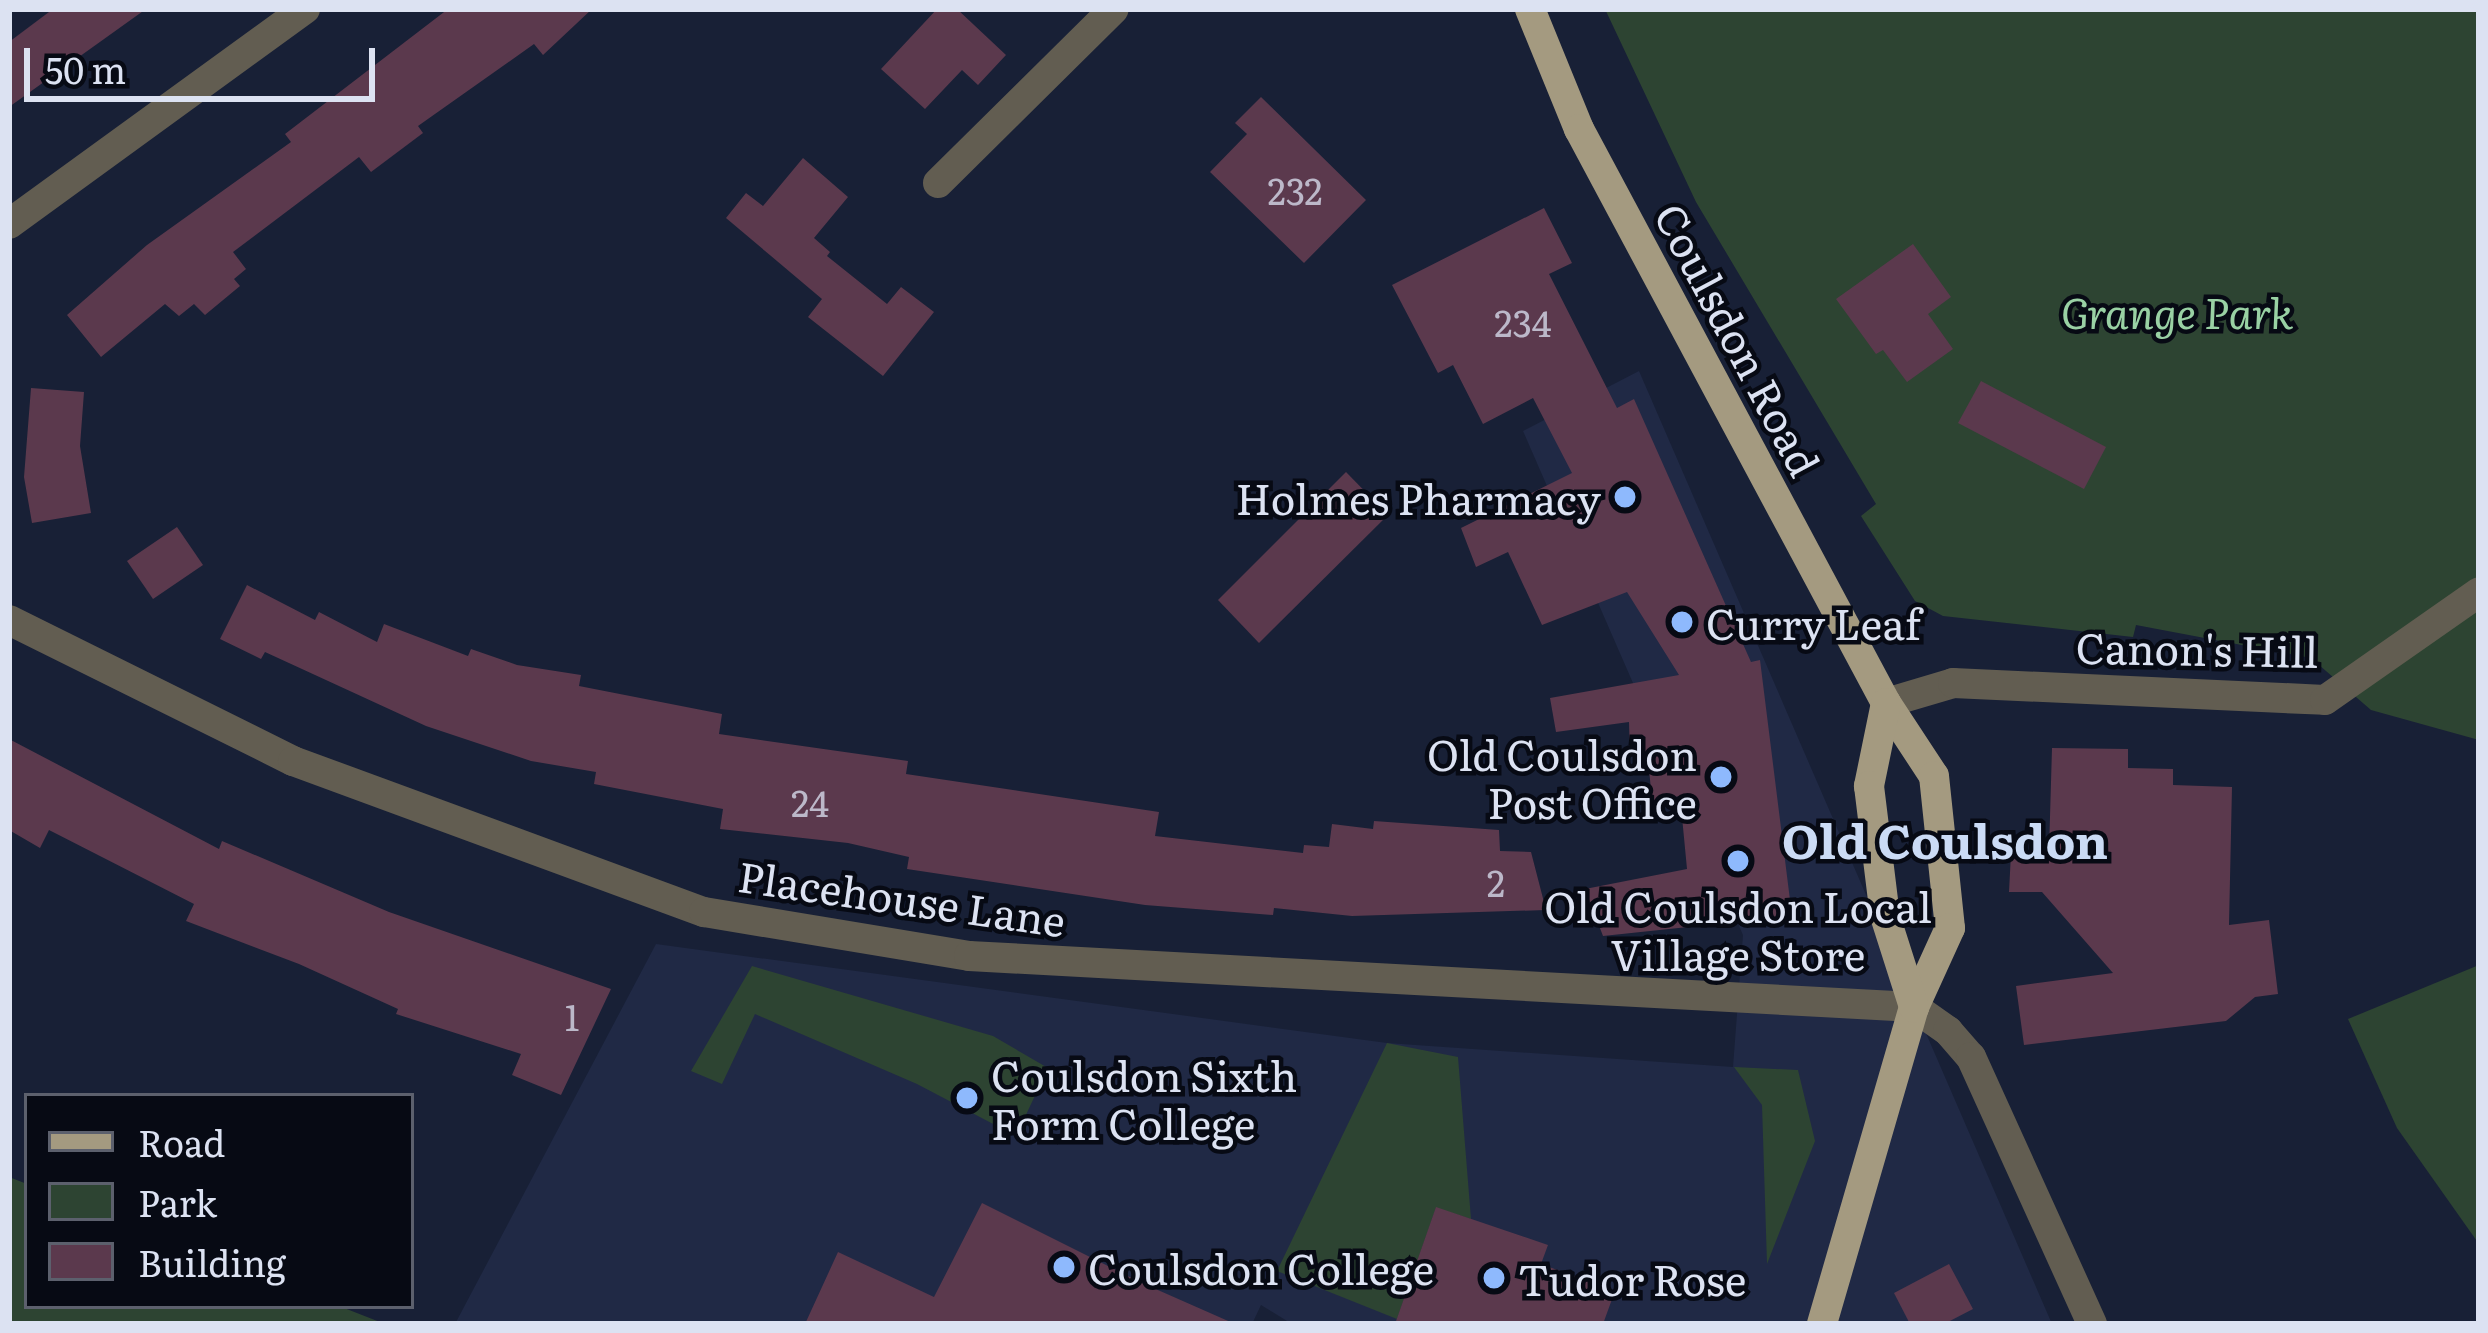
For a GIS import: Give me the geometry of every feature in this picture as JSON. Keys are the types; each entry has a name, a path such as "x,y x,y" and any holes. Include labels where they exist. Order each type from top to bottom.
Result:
{"main road":[{"name":"Coulsdon Road","path":"1530,9 1580,129 1886,703 1934,776 1950,928 1914,1007 1822,1324"},
{"path":"1886,703 1869,786 1886,916 1914,1007"}],"street":[{"path":"9,224 305,9"},
{"path":"938,183 1114,9"},
{"name":"Canon's Hill","path":"1886,703 1953,683 2324,700 2479,592"},
{"name":"Placehouse Lane","path":"9,620 292,761 704,912 969,956 1914,1007"},
{"path":"1914,1007 1948,1031 1971,1058 2092,1324"}],"shaded area":[{"path":"1639,371 2052,1324 1292,1324 1261,1305 1252,1324 455,1324 656,944 1387,1043 1733,1067 1743,935 1523,431"}],"green space":[{"name":"Grange Park","path":"1605,9 2479,9 2479,740 2371,710 2311,658 2136,625 2133,637 1943,616 1915,601 1861,516 1876,504 1696,202"},
{"path":"2479,965 2479,1244 2397,1128 2348,1019"},
{"path":"752,966 993,1036 1048,1068 1016,1136 917,1084 755,1014 722,1084 691,1071"},
{"path":"1387,1043 1458,1057 1471,1219 1436,1208 1397,1319 1277,1271"},
{"path":"1734,1067 1798,1070 1815,1141 1767,1264 1762,1105"},
{"path":"9,1177 24,1183 24,1309 347,1309 385,1324 9,1324"}],"building":[{"path":"53,9 146,9 9,107 9,42"},
{"path":"448,9 592,9 543,55 534,44 418,126 423,133 371,172 359,157 233,252 246,269 234,279 240,286 205,315 194,304 179,316 165,304 101,357 67,315 147,245 291,142 285,134"},
{"path":"937,9 957,9 1006,55 978,85 962,70 925,109 881,69"},
{"path":"1261,97 1366,200 1304,263 1210,172 1247,134 1235,123"},
{"path":"803,158 848,197 814,238 830,252 827,256 887,304 901,287 934,312 883,376 808,317 822,299 726,218 746,193 763,206"},
{"path":"1544,208 1572,263 1549,274 1617,408 1634,399 1751,662 1760,660 1792,916 1603,936 1585,889 1687,869 1680,796 1652,801 1648,758 1630,756 1629,722 1556,732 1550,698 1679,675 1627,592 1542,625 1508,552 1476,567 1461,528 1572,473 1533,398 1483,424 1453,365 1438,373 1392,285"},
{"path":"1913,244 1951,297 1928,314 1953,349 1907,382 1883,350 1876,354 1836,299"},
{"path":"1981,381 2106,447 2084,489 1958,423"},
{"path":"31,388 84,392 80,446 91,513 32,523 24,477"},
{"path":"1346,472 1388,515 1259,643 1218,600"},
{"path":"177,527 203,565 153,599 127,561"},
{"path":"247,585 315,620 319,612 377,642 384,624 468,656 471,649 517,665 581,675 579,686 722,714 719,734 908,761 906,774 1159,812 1155,836 1303,853 1304,845 1329,847 1332,824 1373,829 1374,821 1499,830 1500,851 1531,852 1546,910 1352,916 1274,908 1273,915 1145,905 907,869 909,857 848,843 720,829 723,809 594,784 596,772 531,761 426,726 265,652 261,659 220,639"},
{"path":"9,739 219,849 222,841 389,912 611,989 561,1095 512,1075 521,1054 396,1014 398,1009 299,964 186,921 194,904 49,830 40,848 9,830"},
{"path":"2052,748 2128,749 2128,768 2173,769 2173,785 2232,787 2229,925 2269,920 2278,994 2255,997 2226,1021 2024,1045 2016,986 2113,973 2042,892 2009,892 2011,853 2049,851"},
{"name":"Coulsdon College","path":"982,1203 1235,1324 805,1324 838,1252 934,1297"},
{"name":"Tudor Rose","path":"1436,1207 1548,1245 1541,1264 1615,1291 1603,1324 1395,1324"},
{"path":"1949,1264 1973,1309 1944,1324 1910,1324 1894,1293"}],"place":[{"name":"Holmes Pharmacy","path":"1625,497"},
{"name":"Curry Leaf","path":"1682,622"},
{"name":"Old Coulsdon Post Office","path":"1721,777"},
{"name":"Old Coulsdon Local Village Store","path":"1738,861"},
{"name":"Coulsdon Sixth Form College","path":"967,1098"},
{"name":"Coulsdon College","path":"1064,1267"},
{"name":"Tudor Rose","path":"1494,1278"}],"district":[{"name":"Old Coulsdon","path":"1945,839"}]}
